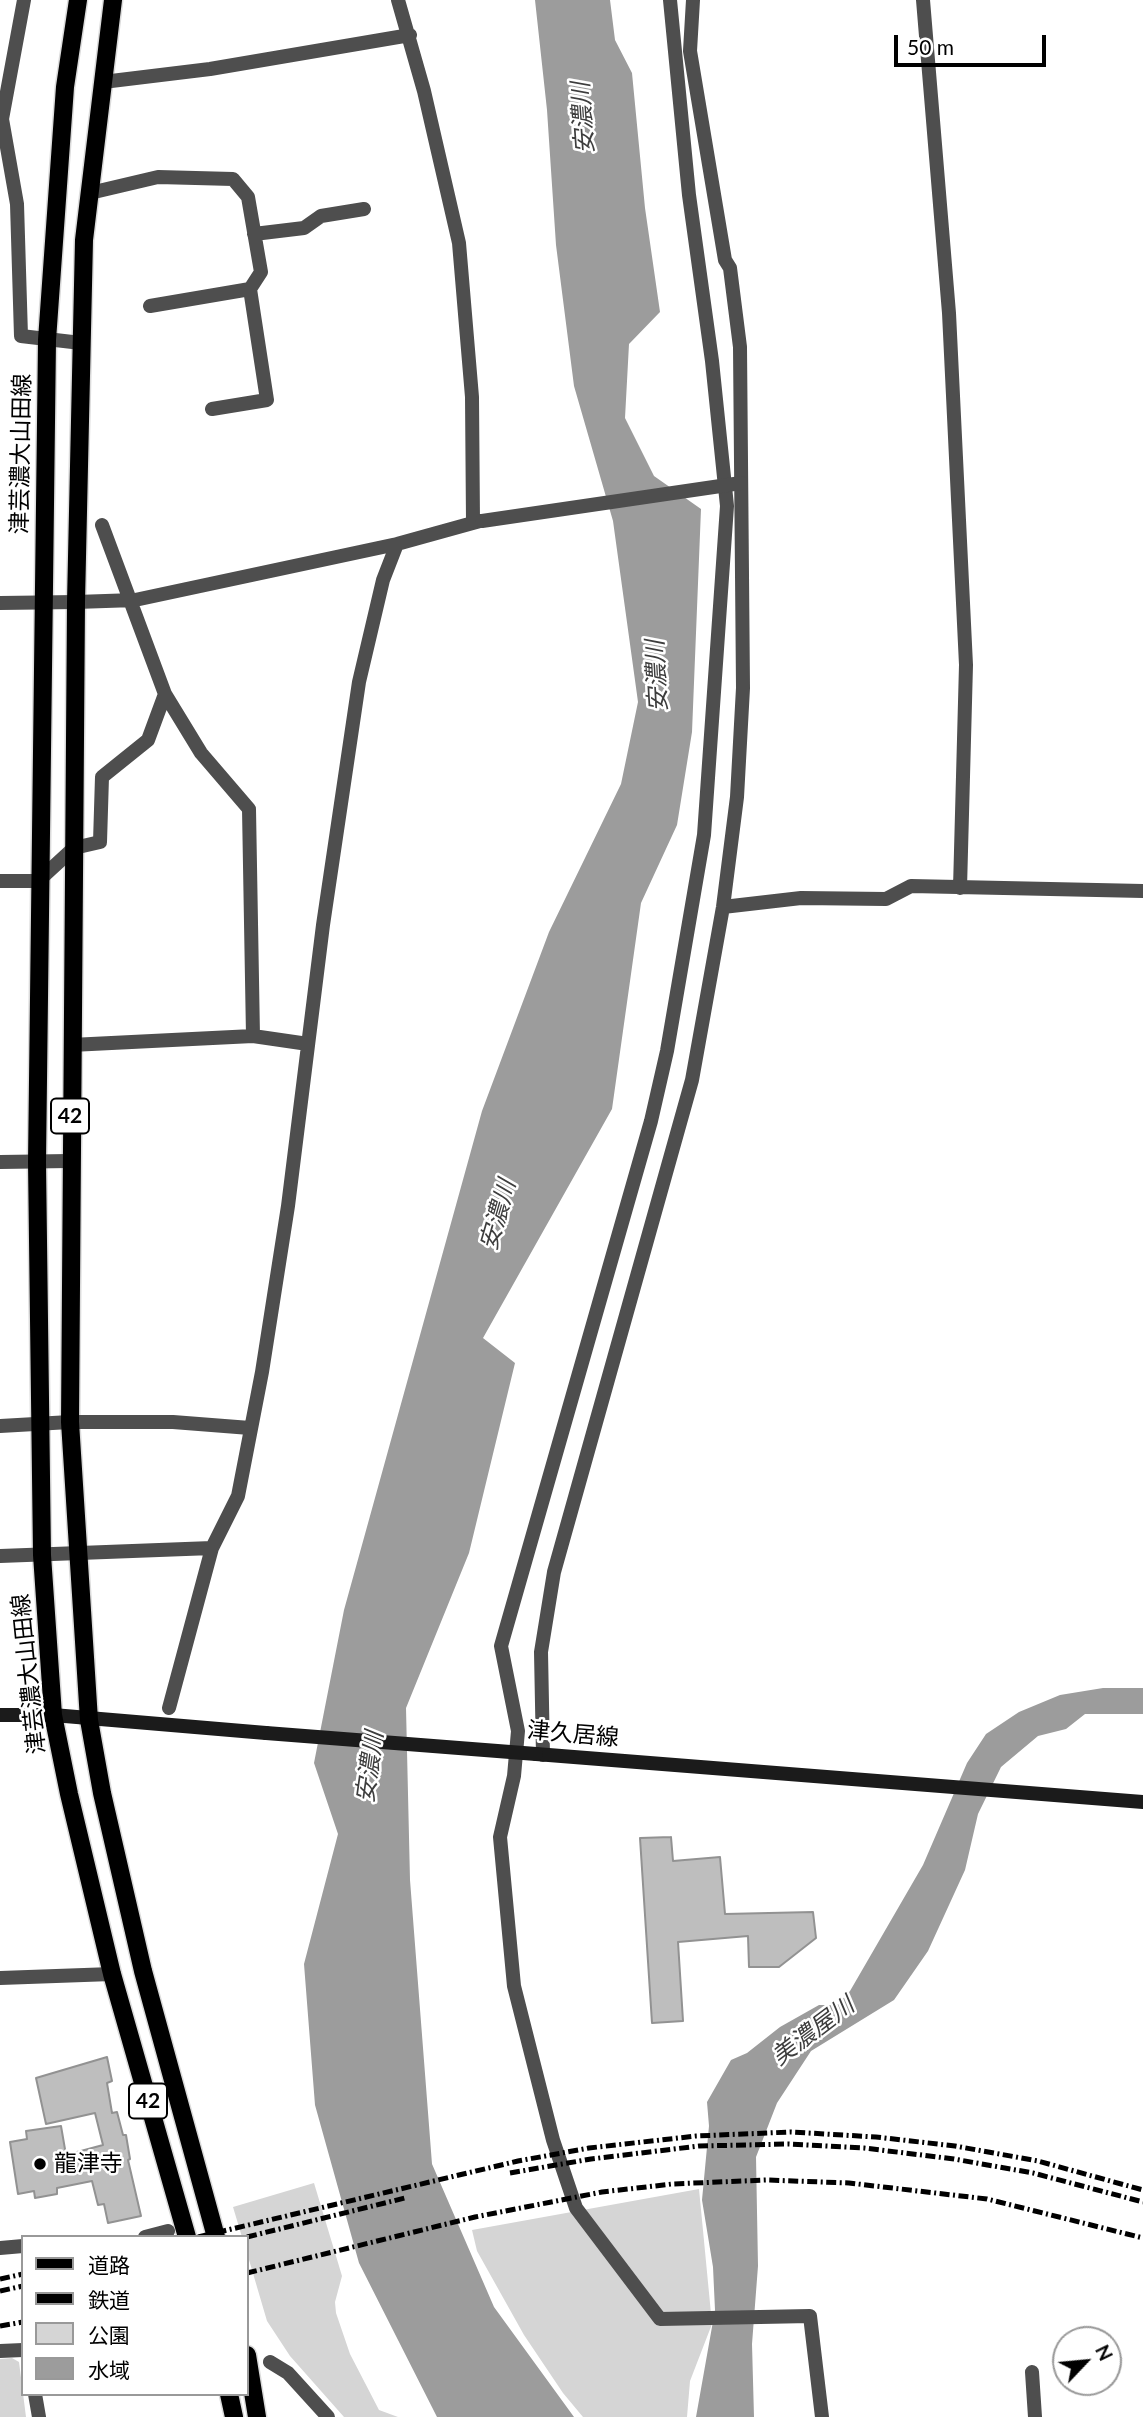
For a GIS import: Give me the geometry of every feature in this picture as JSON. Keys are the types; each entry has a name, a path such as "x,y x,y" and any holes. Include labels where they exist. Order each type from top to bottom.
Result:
{"main road":[{"name":"津芸濃大山田線","path":"78,0 65,87 47,340 38,881 37,1162 42,1555 53,1715 90,1887 112,1974 186,2235"},
{"name":"42","path":"113,0 84,240 76,602 69,1161 69,1422 89,1720 125,1897 215,2235"},
{"name":"津久居線","path":"0,1715 53,1715 89,1720 1143,1802"},
{"path":"248,2362 257,2417"},
{"path":"229,2396 234,2417"}],"street":[{"path":"24,0 1,120 17,204 21,336 81,342"},
{"path":"398,0 410,36 459,243 472,397 477,521"},
{"path":"670,0 689,195 726,483 704,835 669,1040 651,1121 501,1646 518,1731 514,1776 500,1837 514,1986 554,2140 576,2208 660,2319 810,2316 822,2417"},
{"path":"539,1754 541,1652 554,1572 692,1080 723,908 737,797 743,688 740,346 730,268 725,260 690,51 693,0"},
{"path":"923,0 949,313 965,652 960,887"},
{"path":"103,82 210,69 410,36"},
{"path":"90,193 158,177 233,179 248,197 261,272 250,289 267,400 212,409"},
{"path":"254,234 304,228 321,216 364,209"},
{"path":"150,306 250,289"},
{"path":"0,603 130,600 397,544 477,521 741,483"},
{"path":"102,525 165,694 201,753 249,809 253,1036"},
{"path":"169,1708 212,1548 238,1496 288,1206 359,682 383,580 397,544"},
{"path":"0,881 38,881 74,848 100,842 102,777 148,740 165,694"},
{"path":"723,908 801,898 886,899 911,886 1143,891"},
{"path":"71,1045 253,1036 308,1044"},
{"path":"0,1163 69,1161"},
{"path":"0,1426 39,1426 69,1422 173,1422 250,1428"},
{"path":"0,1556 212,1548"},
{"path":"0,1978 112,1974"},
{"path":"153,2235 168,2231"},
{"path":"0,2248 21,2246"},
{"path":"0,2351 21,2350"},
{"path":"270,2362 288,2372 328,2417"},
{"path":"1032,2372 1035,2417"},
{"path":"35,2396 39,2417"}],"green space":[{"path":"314,2183 342,2276 335,2302 336,2313 350,2354 379,2410 398,2417 344,2417 290,2356 267,2321 248,2256 248,2235 241,2235 233,2207"},
{"path":"699,2189 712,2324 690,2381 687,2417 583,2417 563,2393 524,2335 477,2251 472,2230"},
{"path":"12,2358 19,2362 21,2396 23,2396 26,2417 0,2417 0,2359"}],"water":[{"name":"安濃川","path":"535,0 610,0 615,40 632,73 645,208 660,312 629,344 625,418 654,476 701,509 692,732 677,825 641,903 612,1109 483,1338 515,1363 469,1553 406,1708 410,1880 432,2164 494,2307 574,2417 437,2417 359,2263 315,2105 304,1964 338,1834 314,1763 344,1610 482,1111 549,932 621,784 638,702 613,521 574,386 556,245 547,110"},
{"name":"美濃屋川","path":"1103,1688 1143,1688 1143,1714 1085,1714 1066,1729 1038,1736 1001,1767 978,1814 965,1870 928,1951 894,2000 811,2051 777,2103 756,2157 758,2266 752,2344 754,2417 696,2417 715,2310 713,2267 702,2200 709,2126 707,2102 731,2060 747,2053 780,2027 819,2005 837,2005 850,1991 923,1865 967,1763 986,1734 1019,1712 1060,1695"}],"building":[{"path":"671,1837 673,1861 720,1857 725,1914 813,1912 816,1938 779,1967 749,1967 748,1936 678,1942 683,2021 652,2023 640,1838"},
{"path":"107,2057 112,2081 107,2083 112,2113 117,2112 123,2135 126,2135 128,2160 141,2216 108,2223 104,2204 98,2205 92,2181 57,2188 57,2194 35,2198 34,2191 18,2194 10,2142 27,2139 26,2131 61,2126 66,2155 103,2145 95,2113 46,2124 36,2078"}],"railway":[{"path":"206,2235 518,2161 589,2148 696,2136 791,2132 876,2137 955,2146 1038,2161 1143,2190"},
{"path":"510,2173 591,2159 699,2146 789,2144 864,2148 954,2159 1033,2173 1143,2202"},
{"path":"248,2273 475,2217 602,2192 672,2184 766,2180 849,2183 987,2199 1143,2238"},
{"path":"248,2237 405,2198"},
{"path":"0,2279 21,2274"},
{"path":"0,2291 21,2286"},
{"path":"0,2326 21,2322"}],"place":[{"name":"龍津寺","path":"40,2164"}]}
